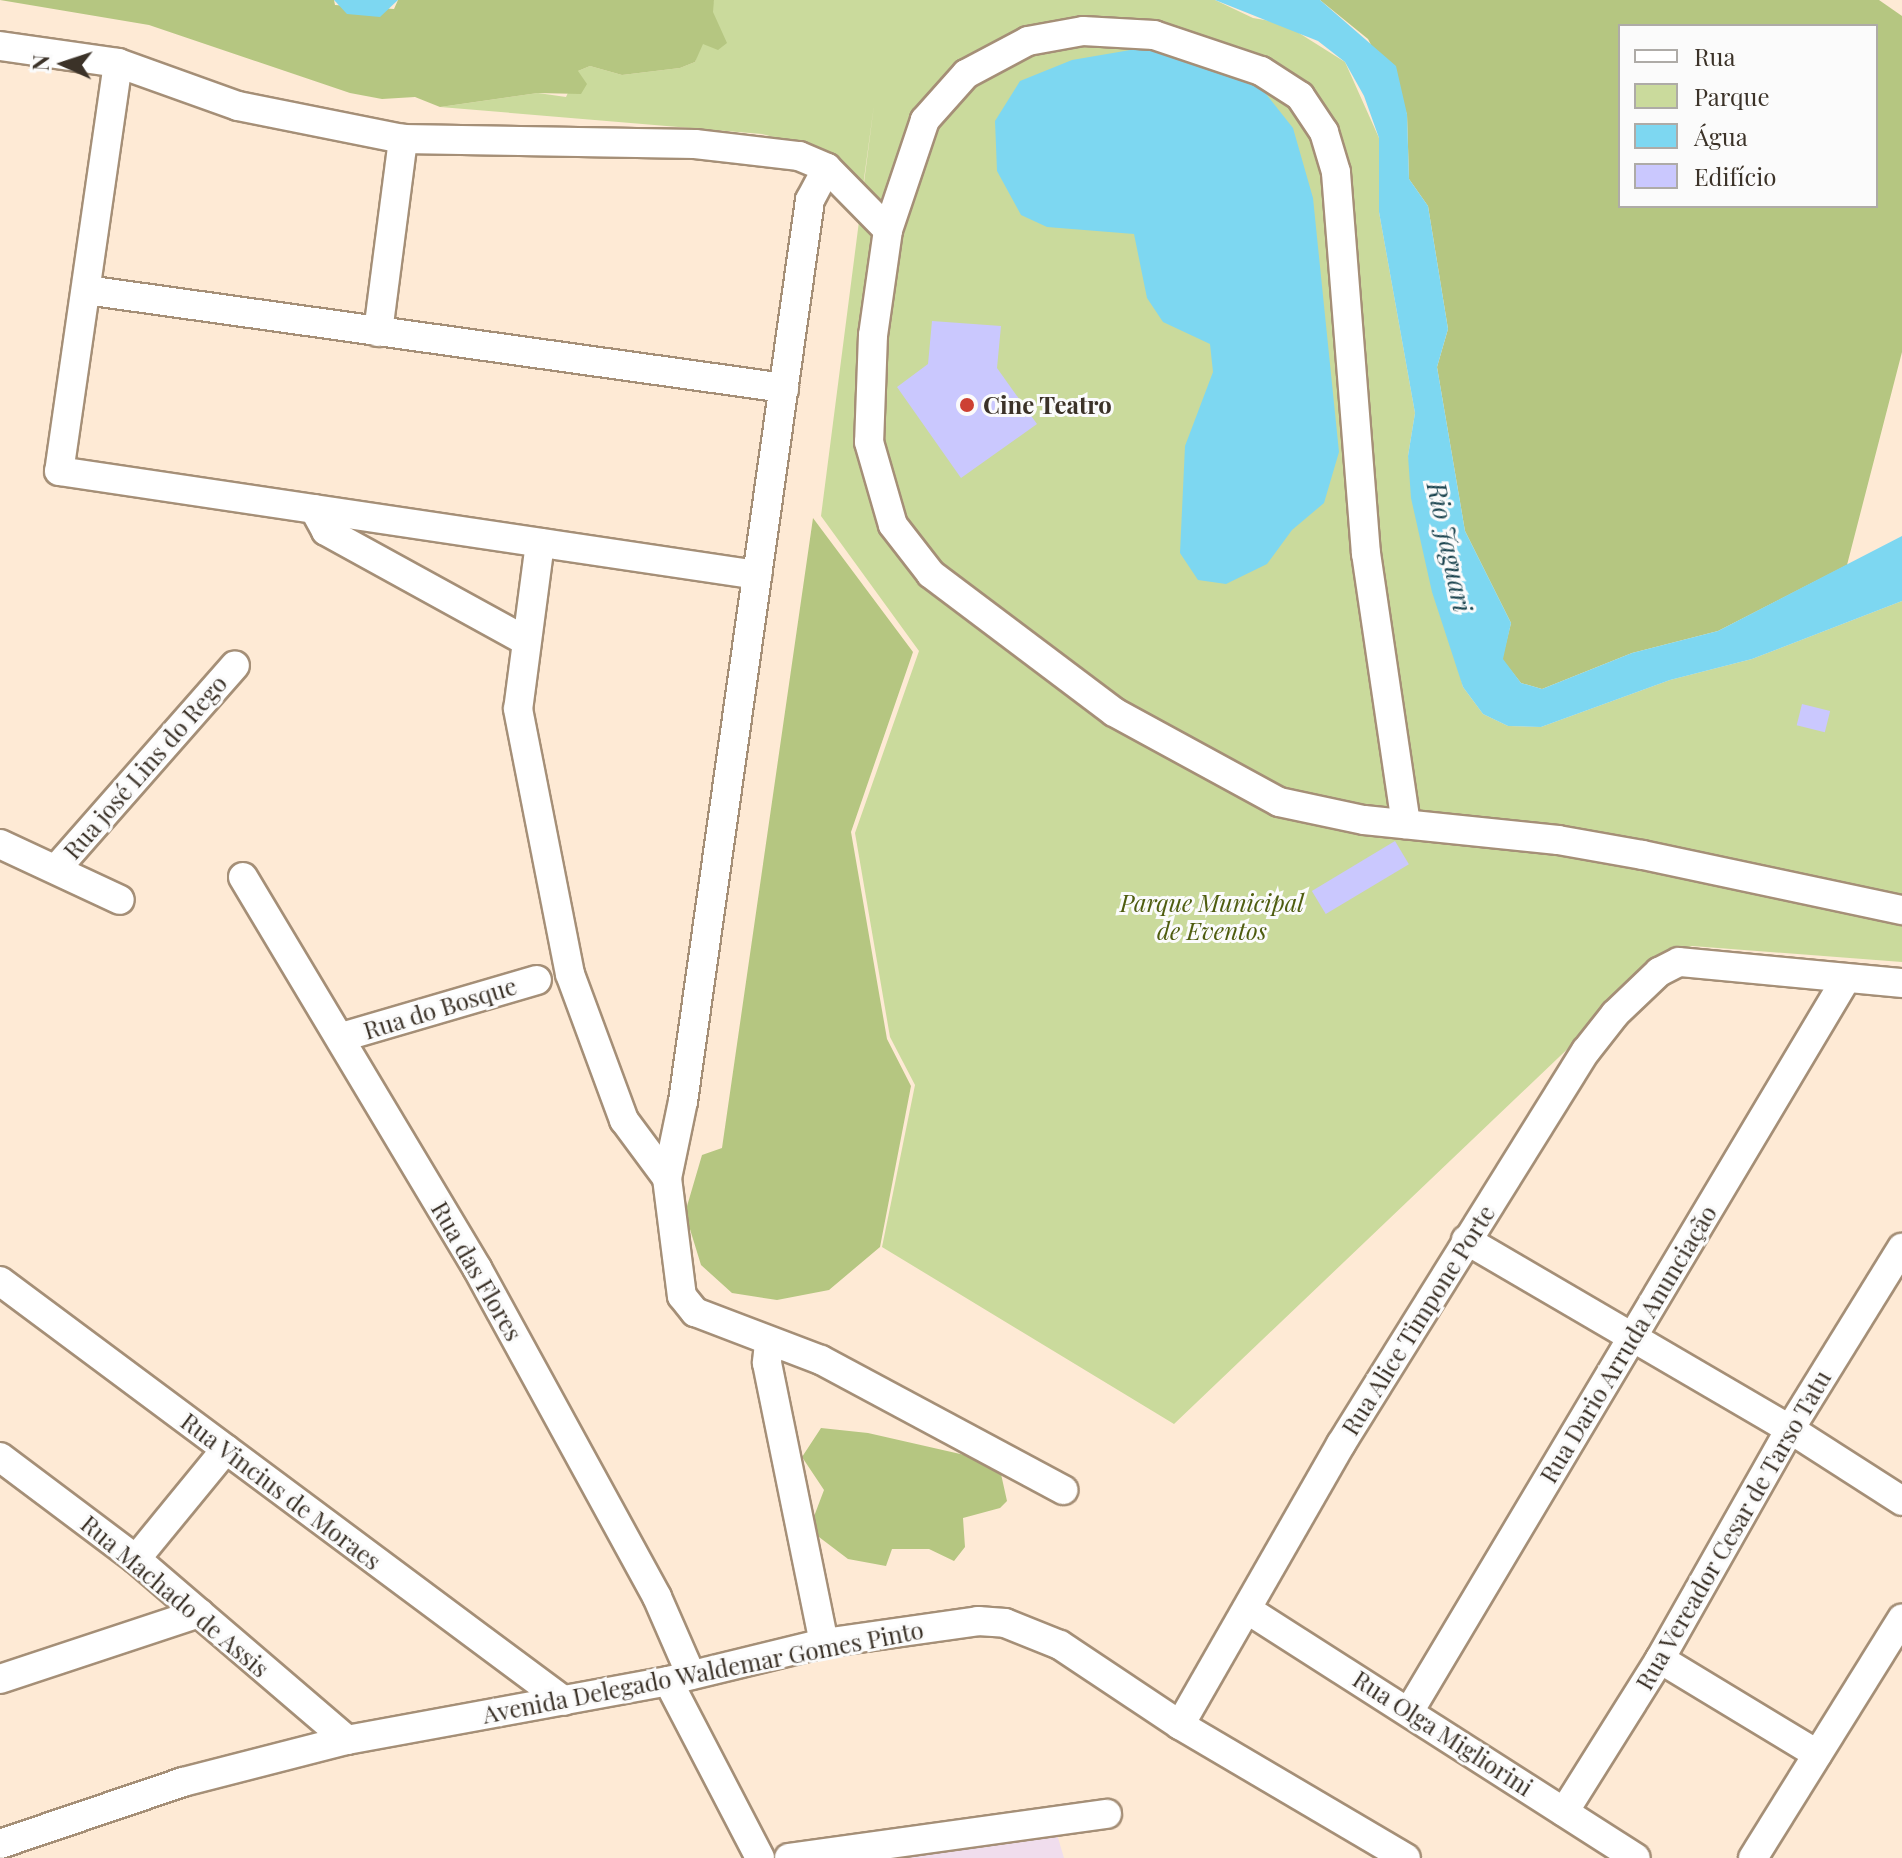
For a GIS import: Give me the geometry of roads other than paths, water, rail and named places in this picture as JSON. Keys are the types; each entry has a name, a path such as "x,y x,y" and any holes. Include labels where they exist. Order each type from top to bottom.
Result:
{"street":[{"path":"1406,824 1366,554 1336,172 1324,132 1300,96 1224,55 1154,35 1083,31 1028,41 966,74 925,120 888,230 873,335 869,442 893,525 931,574 1114,712 1237,783 1279,802 1406,824 1643,855 1902,910"},
{"path":"0,46 118,63 238,106 403,139 695,144 767,150 827,168 888,230"},
{"path":"118,63 59,471 757,575"},
{"path":"378,332 403,139"},
{"path":"827,168 810,200 683,1101 667,1178 682,1296 695,1312 769,1343 821,1360 1063,1490"},
{"path":"86,290 784,388"},
{"path":"314,509 326,531 524,640"},
{"path":"540,543 524,640 518,709 570,974 624,1120 667,1178"},
{"name":"Rua josé Lins do Rego","path":"56,869 235,665"},
{"path":"0,844 120,900"},
{"name":"Rua das Flores","path":"243,877 342,1037 522,1350 657,1597 680,1678 760,1858"},
{"name":"Rua Alice Timpone Porte","path":"1180,1725 1341,1444 1586,1051 1615,1014 1659,972 1679,962 1701,961 1846,979"},
{"path":"1846,979 1902,983"},
{"name":"Rua Dario Arruda Anunciação","path":"1410,1710 1846,979"},
{"name":"Rua do Bosque","path":"342,1037 537,980"},
{"path":"1466,1240 1790,1429 1902,1501"},
{"name":"Rua Vereador Cesar de Tarso Tatu","path":"1564,1812 1660,1659 1790,1429 1902,1248"},
{"name":"Rua Vincius de Moraes","path":"0,1281 564,1701"},
{"path":"769,1343 767,1363 824,1643"},
{"path":"136,1559 226,1449"},
{"name":"Rua Machado de Assis","path":"0,1457 136,1559 347,1740"},
{"name":"Rua Olga Migliorini","path":"1248,1610 1410,1710 1636,1858"},
{"path":"0,1679 199,1613"},
{"path":"1753,1858 1902,1619"},
{"name":"Avenida Delegado Waldemar Gomes Pinto","path":"0,1844 183,1782 347,1740 680,1678 824,1643 942,1625 1005,1623 1060,1645 1180,1725 1406,1858"},
{"path":"1660,1659 1817,1754"},
{"path":"789,1858 1107,1814"}],"water":[{"path":"334,0 398,0 380,17 347,14"},
{"name":"Rio Jaguari","path":"1215,0 1320,0 1396,66 1407,114 1409,179 1428,206 1448,329 1437,367 1465,531 1511,623 1503,659 1521,683 1542,689 1632,653 1718,631 1902,536 1902,601 1752,659 1670,680 1541,727 1508,726 1483,714 1463,687 1432,592 1411,498 1408,456 1415,413 1379,212 1379,138 1364,96 1345,62 1318,41"},
{"path":"1142,48 1190,50 1251,75 1293,128 1313,198 1339,452 1324,503 1292,530 1267,564 1226,584 1198,580 1180,553 1185,446 1213,372 1210,344 1163,322 1147,298 1134,234 1047,227 1021,215 997,171 995,121 1020,81 1072,60"}],"place":[{"name":"Cine Teatro","path":"967,405"}],"park label":[{"name":"Parque Municipal de Eventos","path":"1212,917"}]}
